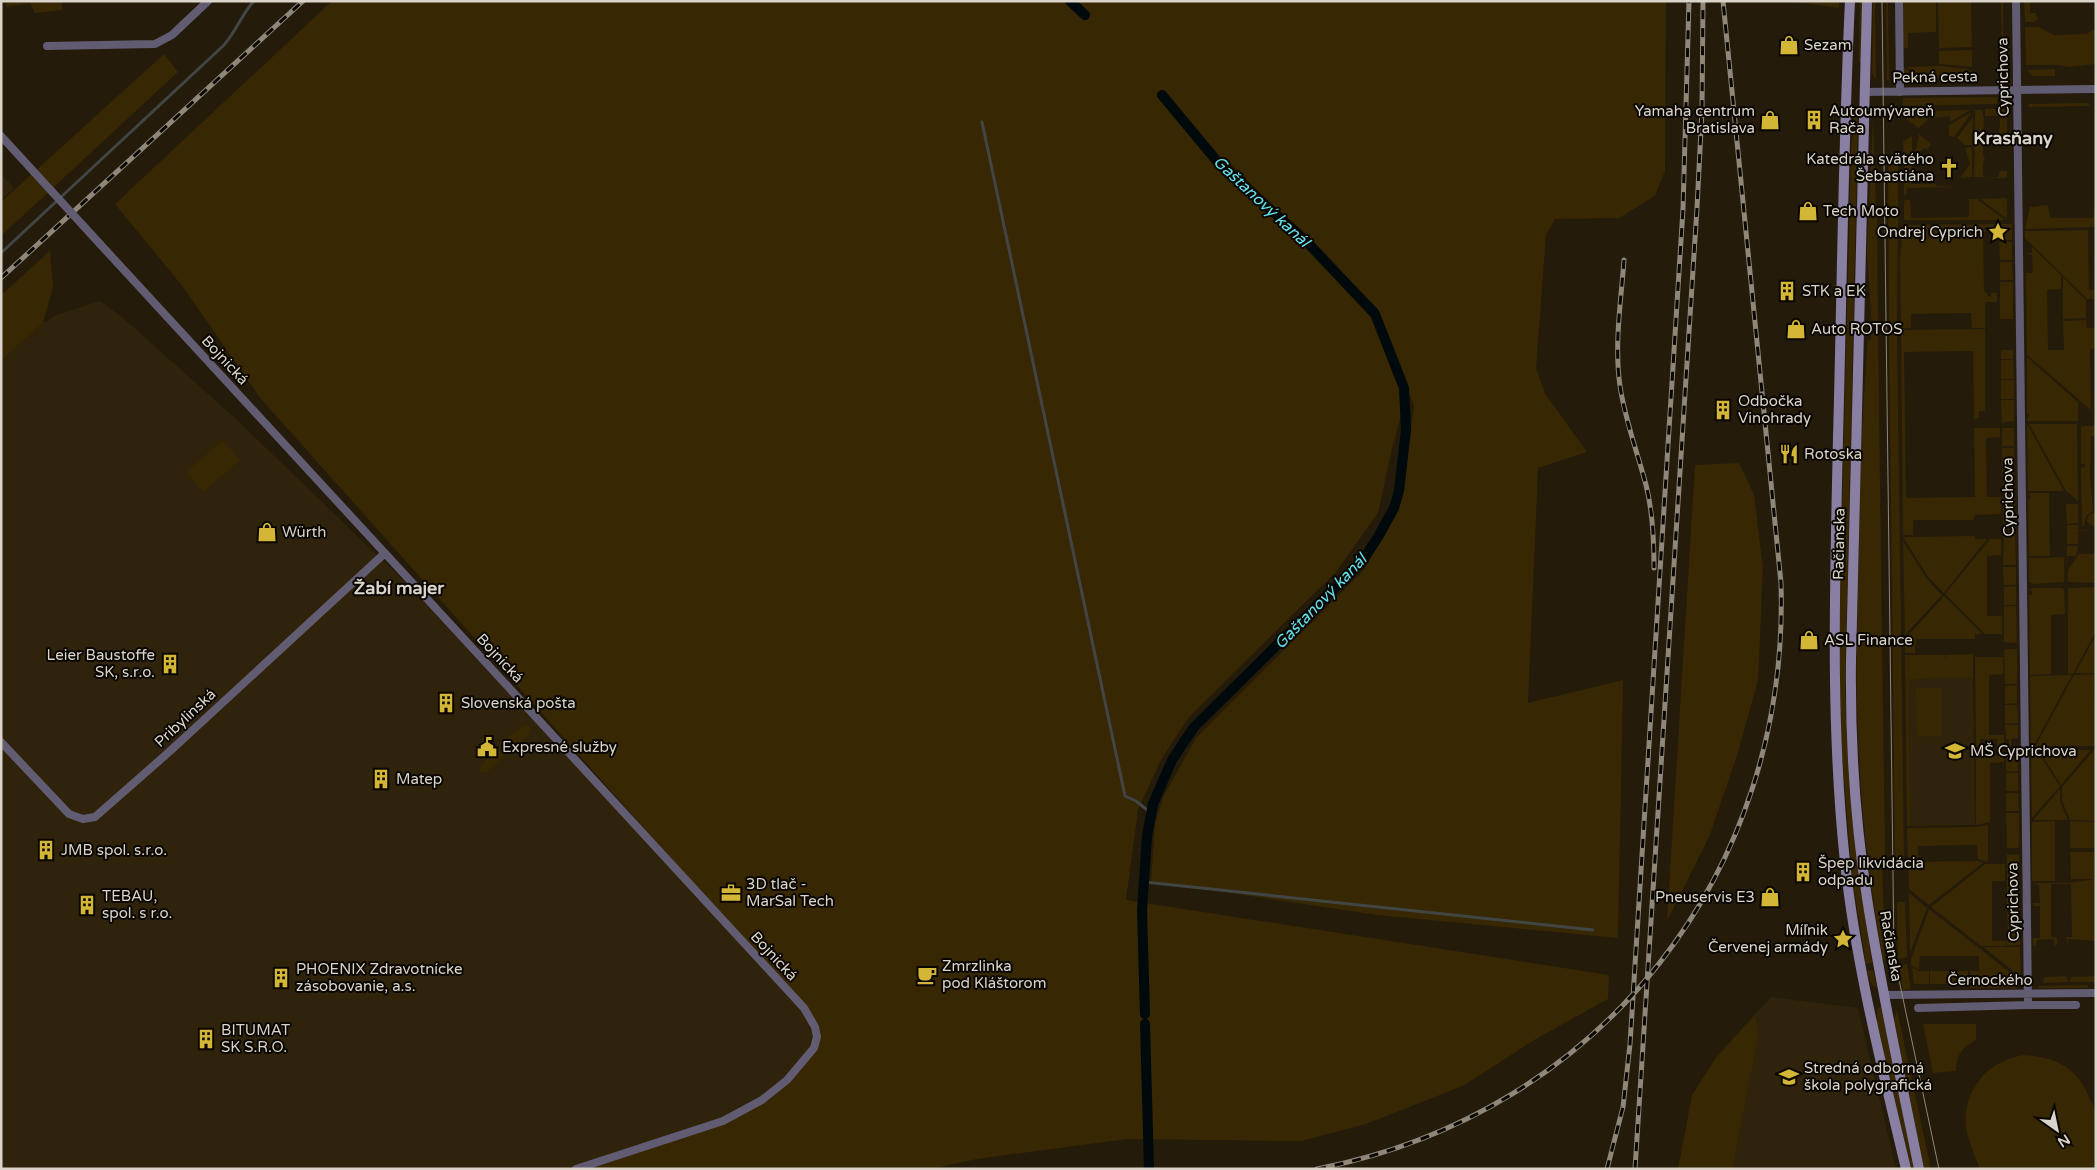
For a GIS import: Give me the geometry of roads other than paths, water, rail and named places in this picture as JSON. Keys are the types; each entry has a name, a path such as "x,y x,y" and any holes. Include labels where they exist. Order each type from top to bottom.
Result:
{"main road":[{"name":"Račianska","path":"1850,1 1847,65 1834,708 1845,866 1866,996 1906,1169"},
{"name":"Račianska","path":"1867,1 1851,684 1855,781 1867,898 1884,995 1919,1169"},
{"path":"1846,113 1864,92 1847,65"},
{"name":"Račianska","path":"1866,996 1884,995"}],"street":[{"path":"47,46 155,44 172,35 208,1"},
{"path":"1899,1 1900,92"},
{"name":"Cyprichova","path":"2016,1 2028,1005"},
{"name":"Pekná cesta","path":"1864,92 2096,89"},
{"name":"Bojnická","path":"1,136 804,1008 815,1027 816,1042 811,1054 787,1080 743,1112 723,1121 576,1169"},
{"name":"Pribylinská","path":"1,742 69,814 83,819 95,817 101,814 169,752 384,553"},
{"name":"Černockého","path":"1884,995 2096,993"},
{"path":"1918,1008 2076,1005"}],"waterway":[{"path":"1,253 223,46 254,1"},
{"name":"Gaštanový kanál","path":"1070,1 1085,15"},
{"name":"Gaštanový kanál","path":"1145,1014 1142,910 1147,836 1153,804 1172,760 1194,727 1363,560 1394,508 1399,491 1406,430 1404,388 1375,314 1305,240 1221,166 1162,95"},
{"path":"982,122 1125,796 1136,801 1151,813"},
{"path":"1145,882 1593,930"},
{"name":"Gaštanový kanál","path":"1145,1024 1149,1169"}],"tram line":[{"path":"1882,1 1894,956 1939,1169"}],"railway":[{"path":"1,278 303,1"},
{"path":"1607,1169 1623,1107 1630,1044 1683,209 1689,1"},
{"path":"1635,1169 1697,208 1702,110 1703,1"},
{"path":"1317,1169 1419,1140 1511,1095 1591,1035 1659,963 1713,880 1752,788 1775,689 1781,583 1723,1"},
{"path":"1624,260 1619,323 1618,370 1625,411 1643,472 1650,505 1653,526 1654,568"}],"place":[{"name":"Sezam","path":"1789,45"},
{"name":"Yamaha centrum Bratislava","path":"1770,120"},
{"name":"Autoumývareň Rača","path":"1814,120"},
{"name":"Katedrála svätého Šebastiána","path":"1949,168"},
{"name":"Tech Moto","path":"1808,211"},
{"name":"Ondrej Cyprich","path":"1998,232"},
{"name":"STK a EK","path":"1787,291"},
{"name":"Auto ROTOS","path":"1796,329"},
{"name":"Odbočka Vinohrady","path":"1723,410"},
{"name":"Rotoska","path":"1789,454"},
{"name":"Würth","path":"267,532"},
{"name":"ASL Finance","path":"1809,640"},
{"name":"Leier Baustoffe SK, s.r.o.","path":"170,664"},
{"name":"Slovenská pošta","path":"446,703"},
{"name":"Expresné služby","path":"487,747"},
{"name":"MŠ Cyprichova","path":"1955,751"},
{"name":"Matep","path":"381,779"},
{"name":"JMB spol. s.r.o.","path":"46,850"},
{"name":"Špep likvidácia odpadu","path":"1803,872"},
{"name":"3D tlač - MarSal Tech","path":"731,893"},
{"name":"Pneuservis E3","path":"1770,897"},
{"name":"TEBAU, spol. s r.o.","path":"87,905"},
{"name":"Míľnik Červenej armády","path":"1843,939"},
{"name":"Zmrzlinka pod Kláštorom","path":"927,975"},
{"name":"PHOENIX Zdravotnícke zásobovanie, a.s.","path":"281,978"},
{"name":"BITUMAT SK S.R.O.","path":"206,1039"},
{"name":"Stredná odborná škola polygrafická","path":"1789,1077"}],"district":[{"name":"Krasňany","path":"2013,138"},
{"name":"Žabí majer","path":"399,588"}]}
